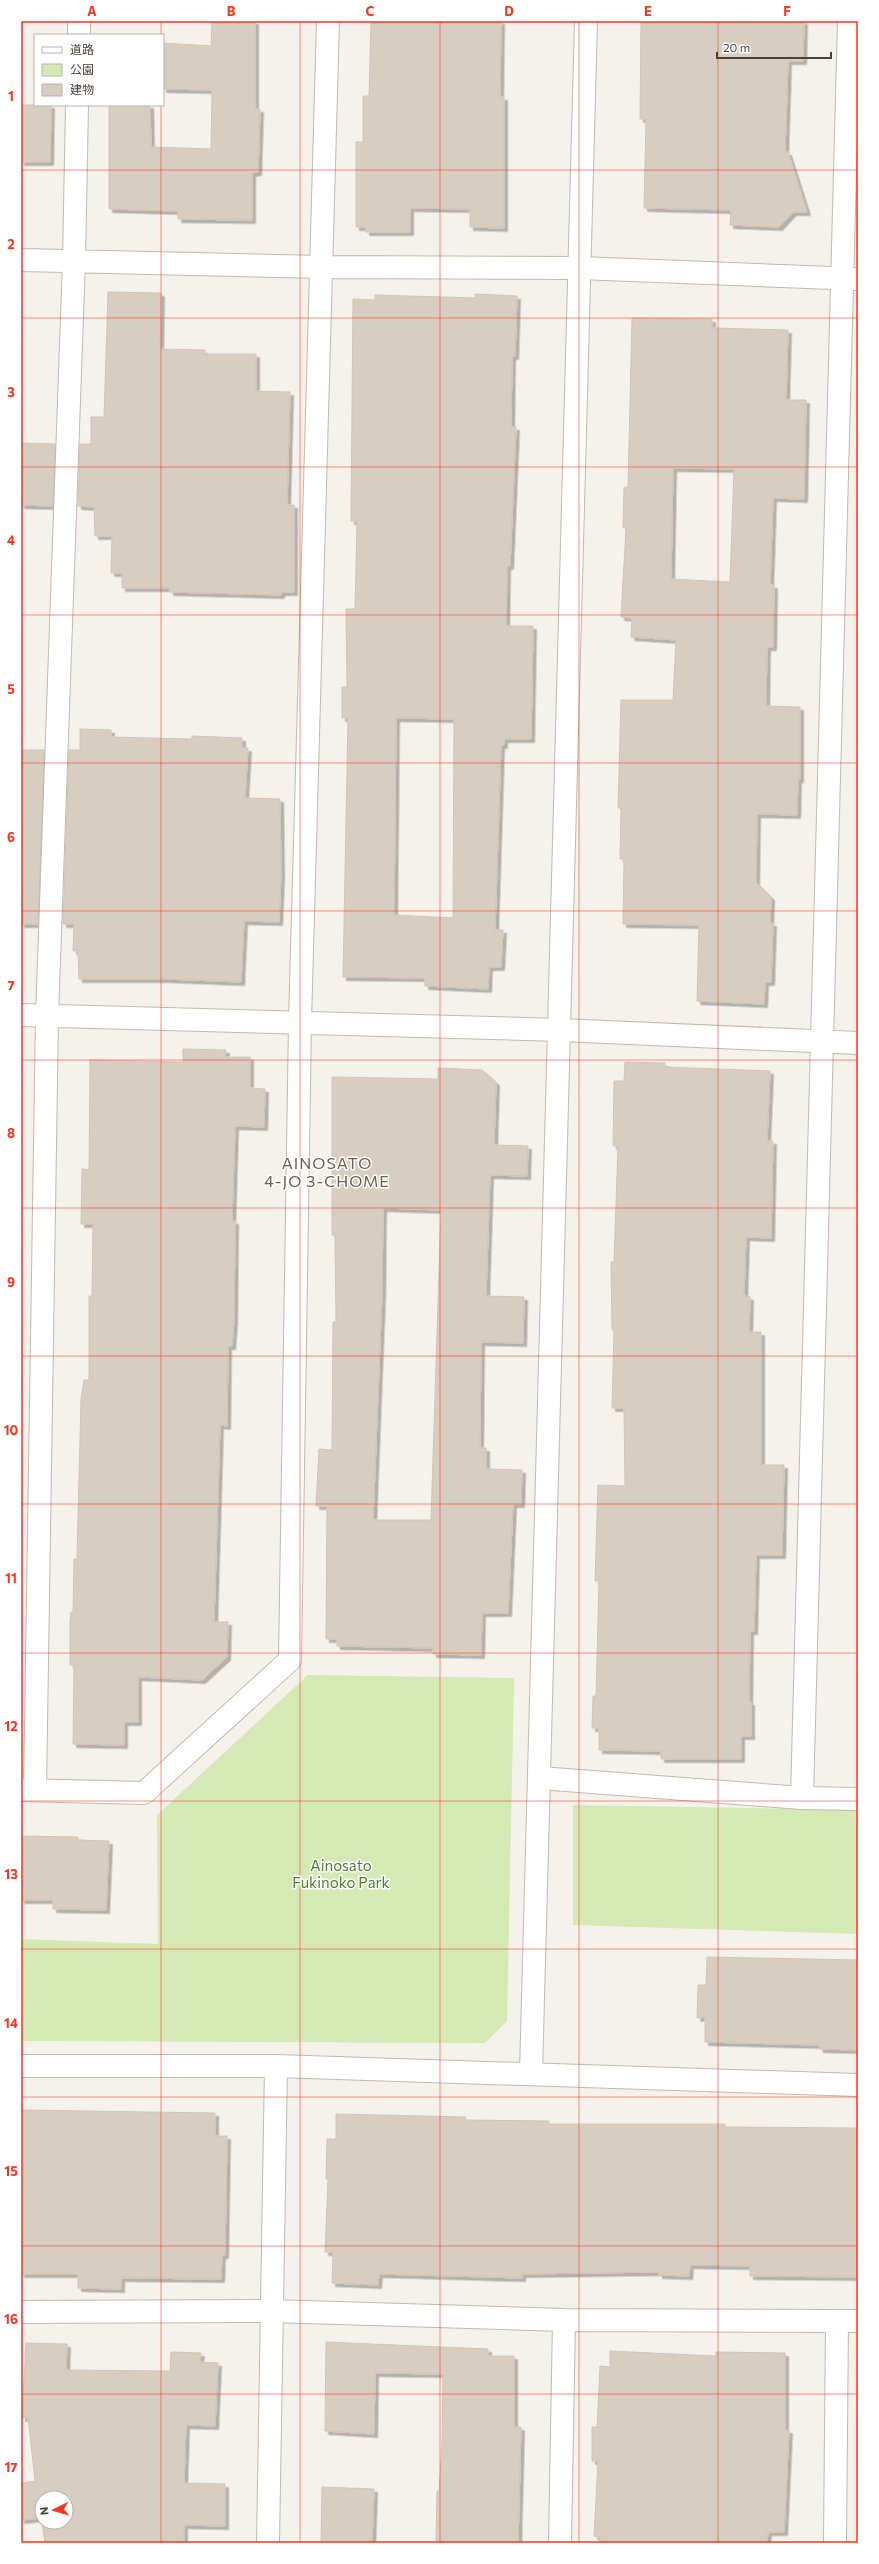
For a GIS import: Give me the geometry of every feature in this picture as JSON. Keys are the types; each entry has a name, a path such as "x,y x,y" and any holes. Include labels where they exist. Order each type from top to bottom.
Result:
{"street":[{"path":"79,21 79,34"},
{"path":"77,106 74,261 47,1016 28,1790 144,1793 290,1660 300,1022 323,267 328,21"},
{"path":"531,2073 561,1030 586,21"},
{"path":"802,1798 823,1042 851,279 849,21"},
{"path":"21,260 323,267 580,268 851,279"},
{"path":"21,1015 561,1030 858,1043"},
{"path":"540,1778 802,1798 858,1799"},
{"path":"21,2066 276,2066 531,2073 858,2085"},
{"path":"268,2543 276,2066"},
{"path":"21,2312 271,2311 564,2320 848,2321 835,2543"},
{"path":"560,2543 564,2320"}],"green space":[{"name":"Ainosato Fukinoko Park","path":"308,1675 514,1678 507,2021 485,2043 21,2041 21,1939 158,1944 157,1815"},
{"path":"573,1805 858,1810 858,1934 573,1925"}],"building":[{"path":"212,21 255,21 255,109 260,109 258,172 252,173 252,220 178,219 178,211 109,209 109,106 150,106 151,147 211,149 212,90 164,89 164,43 211,46"},
{"path":"371,21 501,21 500,97 504,97 504,228 470,227 470,209 410,208 410,232 366,232 366,227 356,227 356,142 363,142 363,96 369,96"},
{"path":"641,21 804,21 803,61 788,61 785,152 788,152 807,212 793,212 779,227 730,225 731,210 644,208 646,119 640,119"},
{"path":"22,105 51,106 50,162 21,162"},
{"path":"108,292 161,293 160,349 205,350 205,354 256,354 256,391 290,392 287,505 294,505 294,592 281,592 281,595 170,592 170,588 122,588 122,573 111,573 112,536 95,536 94,507 78,506 80,444 91,444 91,417 104,417"},
{"path":"475,294 517,296 515,356 512,356 511,427 516,427 510,566 507,566 506,626 533,626 531,739 504,739 504,745 501,745 495,930 503,930 501,967 489,967 488,989 425,986 425,978 343,977 348,718 342,718 342,687 347,687 346,609 355,609 357,521 351,521 353,299 375,300 375,295 475,298","holes":["396,718 454,719 453,918 394,915"]},
{"path":"632,318 712,319 712,328 788,330 786,400 806,400 804,499 773,498 770,585 774,585 773,647 767,647 766,706 800,707 800,779 798,779 797,815 757,814 756,882 771,897 770,923 773,923 771,982 765,982 764,1004 697,1001 699,925 623,924 624,859 620,859 621,808 618,808 621,700 673,700 676,640 631,637 632,618 621,617 626,528 623,528 624,487 628,487","holes":["673,468 734,469 730,582 671,579"]},
{"path":"21,443 55,444 53,506 21,505"},
{"path":"80,729 111,730 111,737 192,739 192,736 242,738 242,748 248,748 245,798 280,799 281,875 279,922 244,921 241,982 165,979 79,979 78,951 73,951 74,924 63,924 69,750 80,750"},
{"path":"21,750 44,750 38,924 21,924"},
{"path":"183,1049 226,1050 225,1057 250,1057 250,1088 265,1089 264,1127 235,1126 232,1221 235,1221 234,1320 232,1346 228,1346 227,1426 220,1425 214,1622 228,1622 227,1657 202,1680 138,1677 138,1722 124,1722 124,1745 73,1744 74,1665 70,1665 70,1622 71,1612 73,1612 74,1559 77,1559 81,1399 84,1380 89,1380 89,1296 92,1296 93,1224 81,1224 82,1169 89,1170 90,1060 183,1062"},
{"path":"625,1062 665,1063 665,1067 770,1071 767,1141 773,1141 771,1238 746,1237 744,1296 750,1297 749,1332 761,1332 761,1465 784,1465 782,1555 756,1555 754,1631 750,1631 749,1702 751,1702 751,1736 741,1736 741,1759 661,1759 661,1751 599,1750 599,1728 592,1728 593,1696 596,1696 599,1581 595,1581 598,1485 625,1486 624,1408 612,1408 614,1330 612,1330 611,1262 614,1262 618,1146 613,1146 614,1081 624,1081"},
{"path":"438,1068 482,1070 496,1082 494,1145 528,1146 527,1176 490,1175 486,1296 524,1297 523,1343 481,1342 480,1448 486,1448 486,1469 522,1470 521,1504 513,1504 508,1613 482,1613 481,1655 433,1654 433,1648 337,1646 337,1639 326,1639 327,1506 316,1506 319,1449 332,1450 333,1322 336,1322 335,1235 332,1235 332,1077 438,1079","holes":["383,1208 441,1210 431,1520 373,1520 382,1294"]},
{"path":"21,1836 78,1837 78,1840 109,1841 106,1910 53,1909 53,1900 21,1900"},
{"path":"707,1957 858,1960 858,2050 820,2049 819,2045 705,2042 705,2017 697,2018 698,1985 706,1985"},
{"path":"21,2110 215,2113 215,2136 227,2136 225,2255 222,2255 221,2279 121,2278 121,2289 78,2288 78,2274 21,2274"},
{"path":"336,2114 466,2117 465,2120 549,2121 549,2124 725,2124 725,2127 858,2128 858,2277 750,2276 750,2266 690,2265 689,2276 659,2275 659,2272 522,2274 522,2278 379,2274 378,2285 332,2283 333,2252 325,2252 328,2179 326,2179 327,2139 336,2139"},
{"path":"326,2342 488,2349 488,2356 514,2356 514,2427 521,2427 518,2543 436,2543 437,2491 439,2491 442,2444 443,2374 375,2373 374,2434 325,2431"},
{"path":"26,2343 67,2344 66,2370 170,2371 171,2352 201,2353 200,2362 218,2363 215,2426 186,2425 184,2483 225,2484 225,2526 184,2525 184,2543 45,2543 43,2530 74,2530 74,2490 34,2490 34,2519 21,2520 21,2483 35,2481 28,2417 22,2418"},
{"path":"610,2351 716,2356 716,2352 785,2353 785,2430 789,2430 784,2532 768,2532 767,2543 599,2543 600,2537 594,2536 598,2461 592,2461 592,2427 597,2427 600,2366 610,2367"},
{"path":"322,2487 374,2489 372,2543 321,2543"}],"district":[{"name":"AINOSATO 4-JO 3-CHOME","path":"327,1171"}]}
